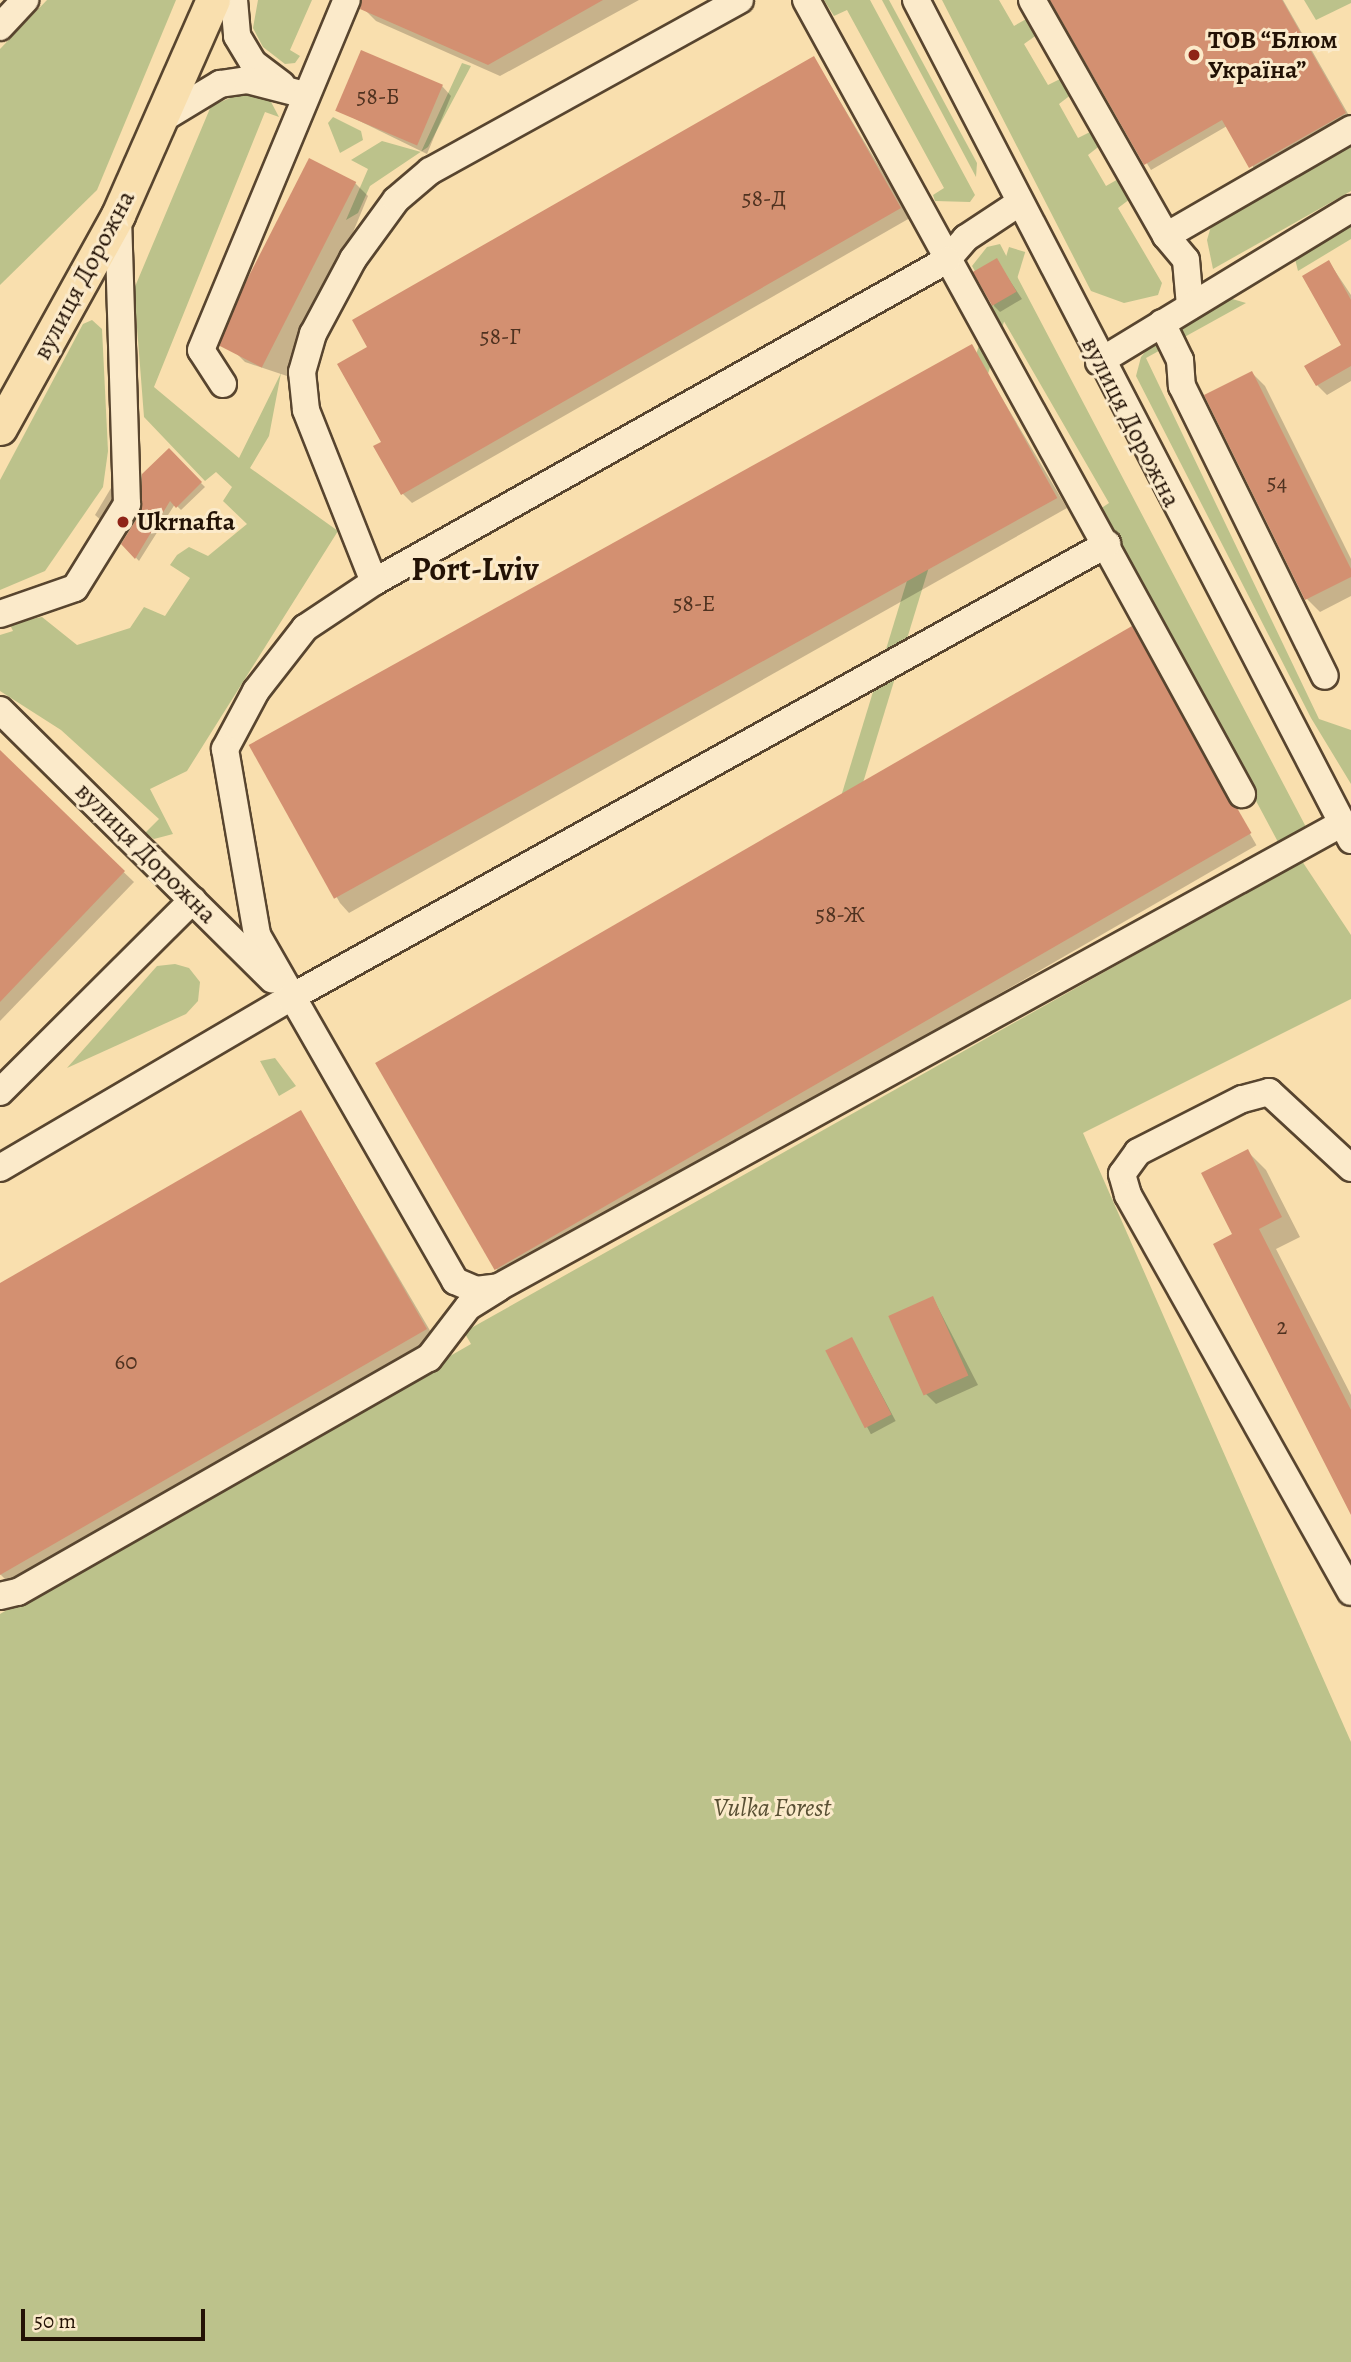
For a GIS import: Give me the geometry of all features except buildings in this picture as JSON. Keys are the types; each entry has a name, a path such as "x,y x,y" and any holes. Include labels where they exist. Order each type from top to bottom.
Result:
{"main road":[{"name":"вулиця Дорожна","path":"0,428 118,215 213,0"}],"street":[{"path":"0,27 25,0"},
{"path":"234,0 237,36 253,63 294,90"},
{"path":"223,384 201,350 294,90 347,0"},
{"path":"374,582 306,410 302,372 313,334 353,259 396,200 430,171 740,0"},
{"path":"806,0 1242,794"},
{"name":"вулиця Дорожна","path":"916,0 1099,362 1346,832"},
{"path":"1032,0 1166,236 1186,260 1190,306"},
{"path":"162,119 219,84 247,80 294,90"},
{"path":"1166,236 1351,129"},
{"path":"499,1287 476,1290 456,1281 290,998 257,935 225,749 256,691 305,628 374,582 947,260 966,238 1019,202"},
{"path":"1099,362 1351,209"},
{"path":"0,614 75,588 127,504 118,215"},
{"path":"1162,323 1180,360 1182,386 1325,676"},
{"path":"0,1167 290,998 1107,544"},
{"name":"вулиця Дорожна","path":"0,710 150,852 193,900 290,998"},
{"path":"0,1596 18,1592 429,1358 468,1307 499,1287 1346,832"},
{"path":"0,1092 193,900"},
{"path":"1351,1168 1279,1095 1263,1092 1138,1152 1122,1174 1128,1195 1351,1592"}],"green space":[{"path":"47,0 176,0 97,190 0,285 0,49"},
{"path":"258,0 312,0 290,50 300,56 295,63 285,64 263,47 253,28"},
{"path":"824,0 870,0 975,195 970,202 935,201 933,195 944,188 847,10 834,16"},
{"path":"882,0 889,0 977,163 976,177"},
{"path":"942,0 999,0 1014,26 1028,18 1038,34 1024,44 1048,85 1062,78 1072,94 1059,104 1078,138 1094,130 1102,144 1088,155 1106,186 1120,178 1130,199 1118,208 1162,283 1158,295 1124,303 1091,291"},
{"path":"1304,0 1351,0 1351,3 1316,20"},
{"path":"462,63 471,66 428,147 421,152"},
{"path":"242,93 270,100 279,117 265,112 154,387 239,458 281,373 269,436 250,468 338,531 187,771 150,789 173,834 154,839 145,833 159,819 61,730 0,691 0,635 13,631 9,623 42,617 77,645 130,628 144,607 165,616 190,578 170,565 177,555 189,547 208,556 247,524 223,501 232,487 216,472 205,481 144,417 134,289 211,106"},
{"path":"333,117 361,131 363,140 340,153 328,123"},
{"path":"382,141 421,152 370,186 358,213 346,220 368,169 351,160"},
{"path":"1351,142 1351,191 1213,269 1207,240 1212,223"},
{"path":"1351,223 1351,239 1298,271 1294,255"},
{"path":"1000,244 1306,827 1278,842 1100,509 1109,503 972,266 987,247"},
{"path":"1009,247 1025,252 836,873 819,868"},
{"path":"1229,298 1246,303 1179,340 1172,324"},
{"path":"92,320 102,329 108,451 103,487 45,571 0,590 0,480 83,324"},
{"path":"1158,336 1166,347 1146,358 1319,719 1351,730 1351,784 1311,718 1136,376 1141,357"},
{"name":"Vulka Forest","path":"1302,861 1351,935 1351,999 1083,1133 1351,1742 1351,2362 0,2362 0,1614 471,1344 464,1332"},
{"path":"175,964 189,968 200,982 198,1001 186,1014 67,1068 157,966"},
{"path":"275,1058 296,1086 279,1096 260,1061"}],"place":[{"name":"ТОВ “Блюм Україна”","path":"1194,55"},
{"name":"Ukrnafta","path":"123,522"}],"district":[{"name":"Port-Lviv","path":"475,569"}]}
